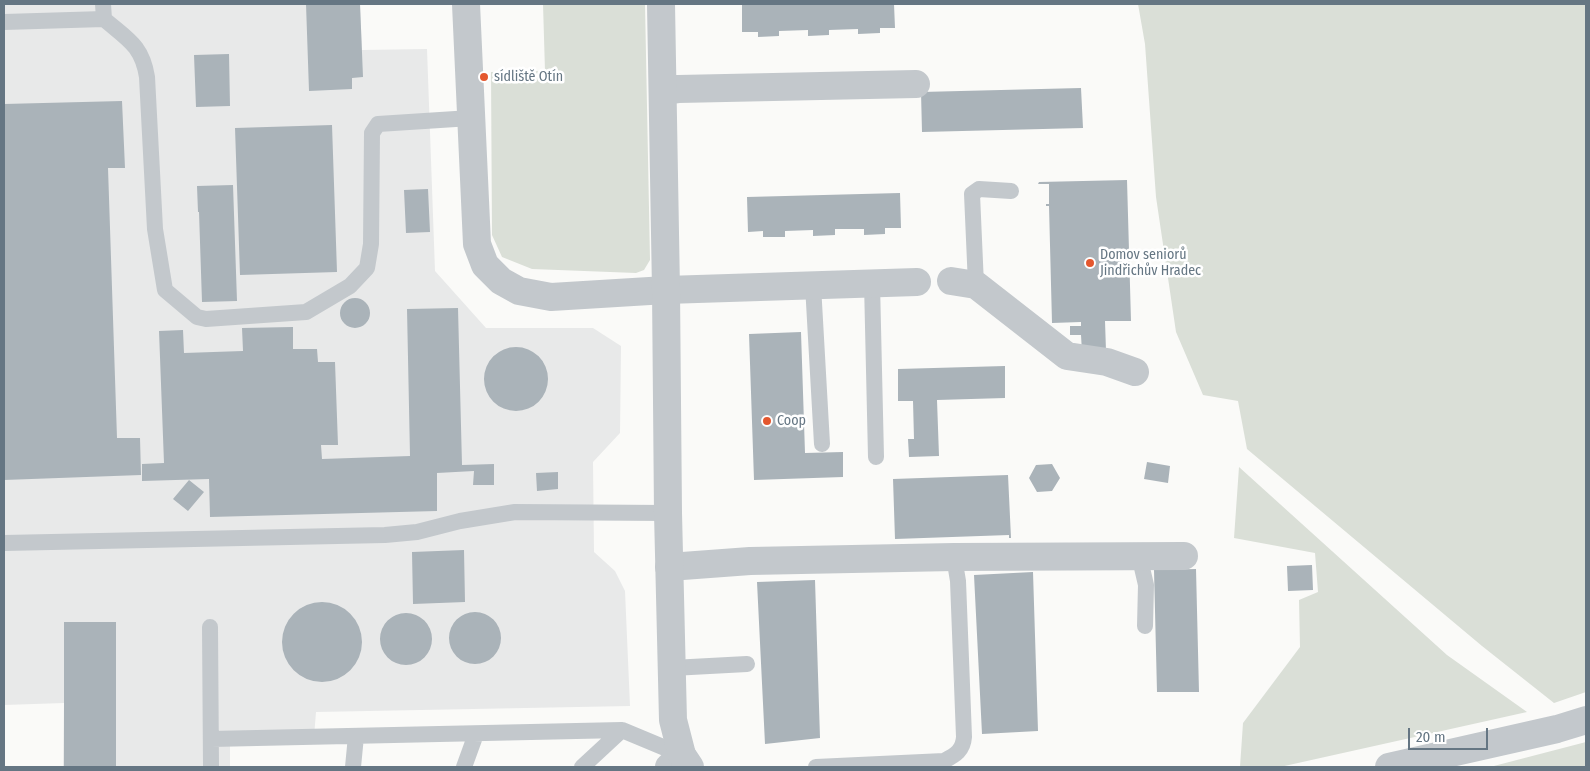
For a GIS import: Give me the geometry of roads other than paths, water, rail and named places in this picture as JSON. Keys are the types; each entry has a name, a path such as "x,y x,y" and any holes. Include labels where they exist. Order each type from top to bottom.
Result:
{"street":[{"path":"466,4 477,244 485,265 501,281 520,291 551,296 666,290 918,282"},
{"path":"660,4 673,720 680,763"},
{"path":"663,91 678,89 916,84"},
{"path":"964,283 1066,356 1107,362 1135,372"},
{"path":"669,567 750,561 954,557 1184,556"},
{"path":"1389,767 1557,729 1586,720"}],"lane":[{"path":"4,22 104,11 141,54 145,66 155,229 165,290 197,317 206,319 306,312 350,286 367,268 371,244 372,133 378,124 471,118"},
{"path":"964,283 972,194 979,190 1011,191"},
{"path":"872,284 876,458"},
{"path":"813,285 822,444"},
{"path":"4,543 385,535 417,532 460,521 515,512 668,513"},
{"path":"1139,555 1146,585 1145,626"},
{"path":"816,767 944,761 958,754 964,737 958,581 954,557"},
{"path":"210,627 211,767"},
{"path":"672,668 747,664"},
{"path":"211,739 622,730 680,763"},
{"path":"582,767 622,730"},
{"path":"464,767 476,734"},
{"path":"353,767 356,736"}],"place":[{"name":"sídliště Otín","path":"484,77"},
{"name":"Domov seniorů Jindřichův Hradec","path":"1090,263"},
{"name":"Coop","path":"767,421"}]}
